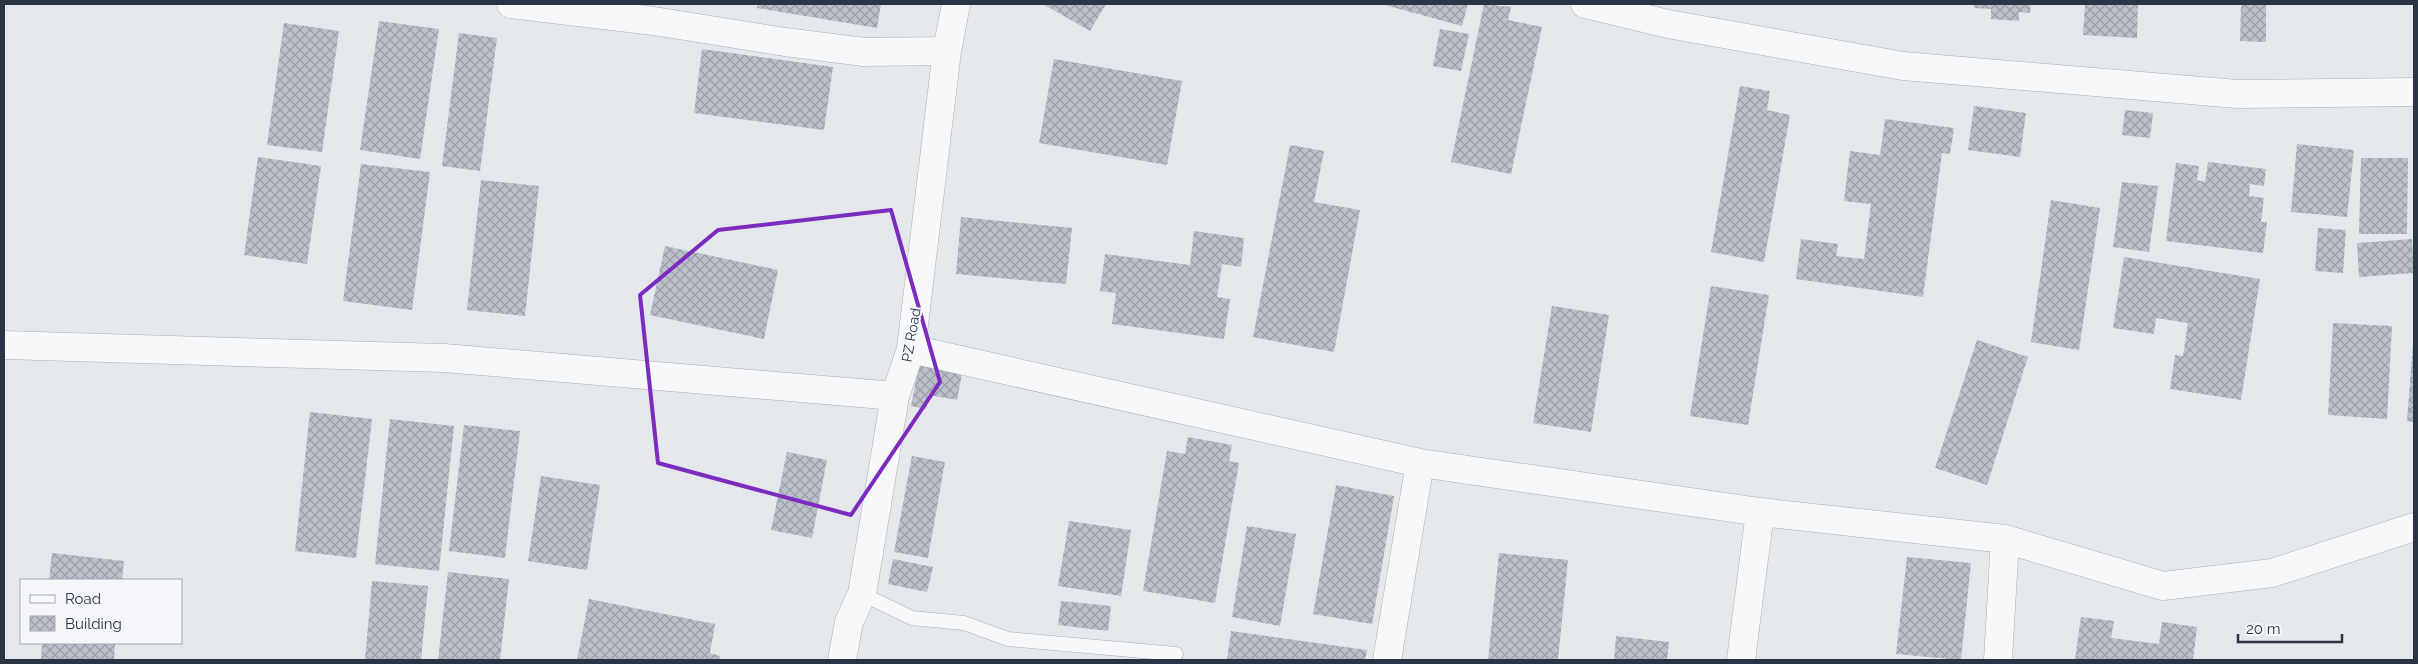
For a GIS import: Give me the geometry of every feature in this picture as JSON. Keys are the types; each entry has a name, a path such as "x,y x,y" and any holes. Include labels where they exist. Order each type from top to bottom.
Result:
{"street":[{"path":"511,4 654,21 785,42 864,52 947,51"},
{"name":"PZ Road","path":"842,660 849,622 862,594 896,396 911,349 947,51 956,4"},
{"path":"1585,4 1669,14 1903,66 2237,94 2414,92"},
{"path":"4,344 444,358 896,396"},
{"path":"911,349 1420,463 1760,512 2005,538 2163,586 2272,573 2414,527"},
{"path":"1387,660 1420,463"},
{"path":"1741,660 1760,512"},
{"path":"1998,660 2005,538"}],"lane":[{"path":"862,594 912,618 964,623 1008,639 1176,654"}],"highlighted area":[{"path":"891,210 940,382 851,515 658,463 640,295 718,230"}],"building":[{"path":"758,4 881,4 877,28 757,8"},
{"path":"1043,4 1106,4 1090,31"},
{"path":"1381,4 1468,4 1462,26"},
{"path":"1484,4 1511,7 1508,20 1542,27 1511,174 1451,162"},
{"path":"1975,4 2031,4 2030,13 2019,12 2019,21 1991,19 1991,9 1974,8"},
{"path":"2085,4 2138,5 2137,38 2083,35"},
{"path":"2241,4 2266,4 2266,42 2240,41"},
{"path":"379,21 439,29 420,159 360,150"},
{"path":"284,23 339,31 322,152 267,145"},
{"path":"1440,29 1469,34 1461,71 1433,66"},
{"path":"459,33 497,38 480,171 442,166"},
{"path":"702,49 833,67 824,130 694,113"},
{"path":"1054,59 1182,81 1167,165 1039,143"},
{"path":"1740,86 1770,91 1767,110 1790,115 1764,262 1711,252"},
{"path":"1974,106 2026,113 2020,157 1968,150"},
{"path":"2125,110 2153,113 2150,138 2122,135"},
{"path":"1885,119 1954,128 1950,154 1942,153 1923,297 1796,279 1801,239 1838,244 1836,256 1864,259 1871,204 1844,201 1850,151 1880,155"},
{"path":"2297,144 2354,150 2347,217 2291,212"},
{"path":"1290,145 1324,151 1314,202 1360,210 1334,352 1253,337"},
{"path":"258,157 321,166 307,264 244,255"},
{"path":"2361,158 2408,158 2407,234 2359,234"},
{"path":"2208,162 2266,169 2264,186 2250,184 2249,196 2264,198 2261,222 2267,222 2263,253 2166,241 2176,163 2199,166 2197,180 2205,182"},
{"path":"361,164 430,172 412,310 343,301"},
{"path":"481,180 539,186 525,316 467,310"},
{"path":"2122,182 2158,186 2149,252 2113,247"},
{"path":"2051,200 2100,208 2079,350 2031,342"},
{"path":"961,217 1072,228 1066,284 956,274"},
{"path":"2318,228 2346,230 2343,273 2315,271"},
{"path":"1194,231 1244,238 1241,267 1222,264 1217,297 1230,299 1224,339 1112,324 1116,293 1100,291 1105,254 1190,265"},
{"path":"2412,239 2414,273 2359,277 2357,243"},
{"path":"665,246 778,270 764,339 650,315"},
{"path":"2124,257 2260,279 2241,400 2170,389 2175,355 2183,356 2188,323 2156,318 2154,334 2113,328"},
{"path":"1711,286 1769,295 1748,425 1690,416"},
{"path":"1552,306 1609,315 1591,432 1533,423"},
{"path":"2333,323 2392,326 2387,419 2328,415"},
{"path":"1977,340 2028,357 1987,485 1935,468"},
{"path":"2414,343 2414,422 2407,421"},
{"path":"919,365 962,373 957,400 929,395 926,409 911,406"},
{"path":"310,412 372,419 356,558 295,551"},
{"path":"390,419 454,426 439,571 375,564"},
{"path":"464,425 520,431 505,558 449,551"},
{"path":"1188,437 1232,445 1229,461 1239,463 1215,603 1143,591 1167,451 1185,454"},
{"path":"787,452 827,460 812,538 771,530"},
{"path":"912,456 945,462 928,558 894,552"},
{"path":"541,476 600,485 587,570 528,561"},
{"path":"1336,485 1394,496 1372,624 1313,614"},
{"path":"1069,521 1131,530 1121,596 1058,586"},
{"path":"1247,526 1296,534 1280,626 1232,617"},
{"path":"52,553 124,561 122,579 49,579"},
{"path":"1499,553 1568,560 1558,660 1488,660"},
{"path":"1907,557 1971,563 1961,660 1896,654"},
{"path":"893,559 933,567 927,592 888,584"},
{"path":"448,572 509,579 500,660 438,660"},
{"path":"372,581 428,586 421,660 365,660"},
{"path":"589,599 715,624 710,653 720,656 719,660 577,660"},
{"path":"1061,601 1111,606 1108,631 1058,625"},
{"path":"2081,617 2114,621 2111,638 2159,644 2162,622 2197,627 2193,660 2075,660"},
{"path":"1231,631 1367,650 1365,660 1227,660"},
{"path":"1616,636 1669,642 1667,660 1614,660"},
{"path":"42,644 115,644 114,660 41,660"}]}
